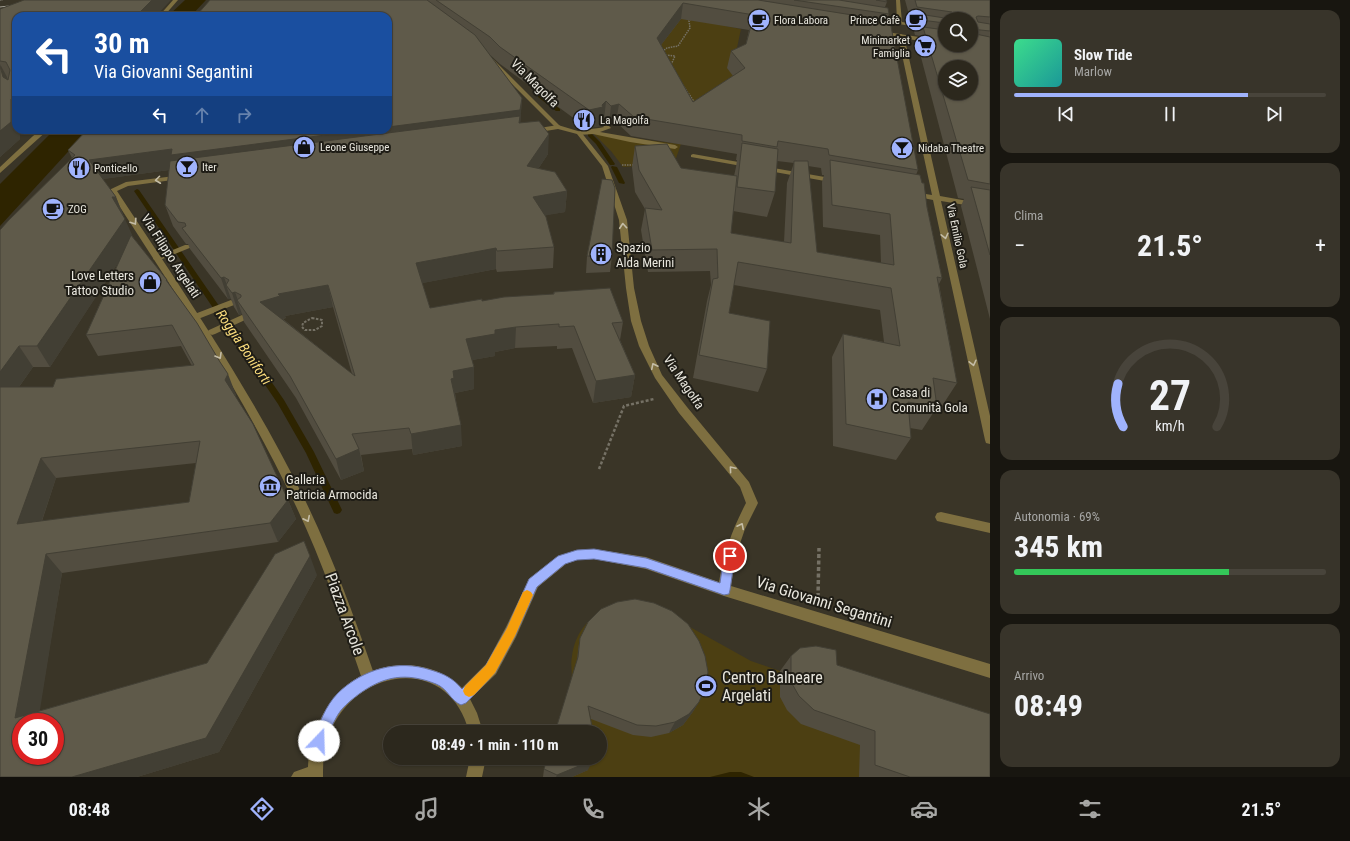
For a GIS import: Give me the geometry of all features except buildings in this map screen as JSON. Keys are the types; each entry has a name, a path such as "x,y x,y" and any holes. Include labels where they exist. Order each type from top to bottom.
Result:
{"street":[{"path":"164,12 176,0"},
{"path":"898,0 900,23"},
{"path":"875,19 938,29"},
{"path":"875,32 938,42"},
{"name":"Via Emilio Gola","path":"901,36 990,440"},
{"name":"Via Magolfa","path":"487,56 558,127 579,133 605,166 623,220 632,302 644,346 658,376 683,410 745,485 752,503 739,528 730,556 724,590"},
{"path":"579,133 593,132 608,128 604,123"},
{"path":"528,132 558,127"},
{"path":"593,132 630,140 676,147"},
{"path":"0,171 39,134"},
{"path":"693,156 843,182"},
{"name":"Via Filippo Argelati","path":"186,176 126,184 113,190 195,316 263,431 321,548"},
{"path":"905,192 990,207"},
{"path":"157,258 188,247"},
{"path":"195,316 231,303"},
{"path":"212,332 242,318"},
{"path":"941,516 990,528"},
{"name":"Piazza Arcole","path":"321,548 350,622 369,679"},
{"name":"Via Giovanni Segantini","path":"461,698 491,669 511,632 533,583 562,560 577,555 594,554 646,563 724,590 990,671"},
{"path":"299,777 315,774 315,761 319,741 331,713 350,691 369,679 394,671 413,671 441,679 452,687 461,698 471,715 474,725"},
{"path":"474,777 477,765"}],"path":[{"path":"670,67 675,56 666,55 663,51 667,48 678,46 690,28 689,21 693,17"},
{"path":"684,86 697,106"},
{"path":"605,166 639,164"},
{"path":"316,318 322,320 322,326 315,330 308,331 302,327 304,321 308,319 316,318"},
{"path":"599,470 624,406 659,398"},
{"path":"818,598 819,548"}],"shaded area":[{"path":"185,0 206,0 195,12 172,12"},
{"path":"692,5 726,26 741,29 735,57 735,79 716,124 708,149 681,144 674,164 623,167 611,151 594,134 680,144 474,30 665,39 672,30 669,29"},
{"path":"50,134 84,134 0,226 0,184"},
{"name":"Centro Balneare Argelati","path":"607,609 663,612 751,661 780,671 789,664 990,777 543,777 546,765 607,765 607,725 558,725 572,678 571,659 576,641 579,634 588,622"},
{"path":"730,772 741,772 754,777 710,777"}],"waterway":[{"path":"540,96 558,110"},
{"path":"590,135 598,143 612,164"},
{"path":"614,167 622,183"},
{"name":"Roggia Boniforti","path":"137,191 281,402 310,452 337,510"}],"tram line":[{"path":"0,7 18,5"}],"slow traffic":[{"path":"469,691 491,669 511,632 527,595"}],"place":[{"name":"Flora Labora","path":"759,20"},
{"name":"Prince Cafè","path":"916,20"},
{"name":"Minimarket Famiglia","path":"925,46"},
{"name":"La Magolfa","path":"584,120"},
{"name":"Leone Giuseppe","path":"304,147"},
{"name":"Nidaba Theatre","path":"902,148"},
{"name":"Iter","path":"187,167"},
{"name":"Ponticello","path":"79,168"},
{"name":"ZOG","path":"53,209"},
{"name":"Spazio Alda Merini","path":"601,254"},
{"name":"Love Letters Tattoo Studio","path":"150,282"},
{"name":"Casa di Comunità Gola","path":"877,399"},
{"name":"Galleria Patricia Armocida","path":"270,486"},
{"name":"Centro Balneare Argelati","path":"706,686"}],"route":[{"path":"319,741 331,713 343,698 350,691 369,679 385,673 404,670 423,673 441,679 452,687 461,698 491,669 511,632 533,583 562,560 577,555 594,554 646,563 724,590 730,556"}]}
